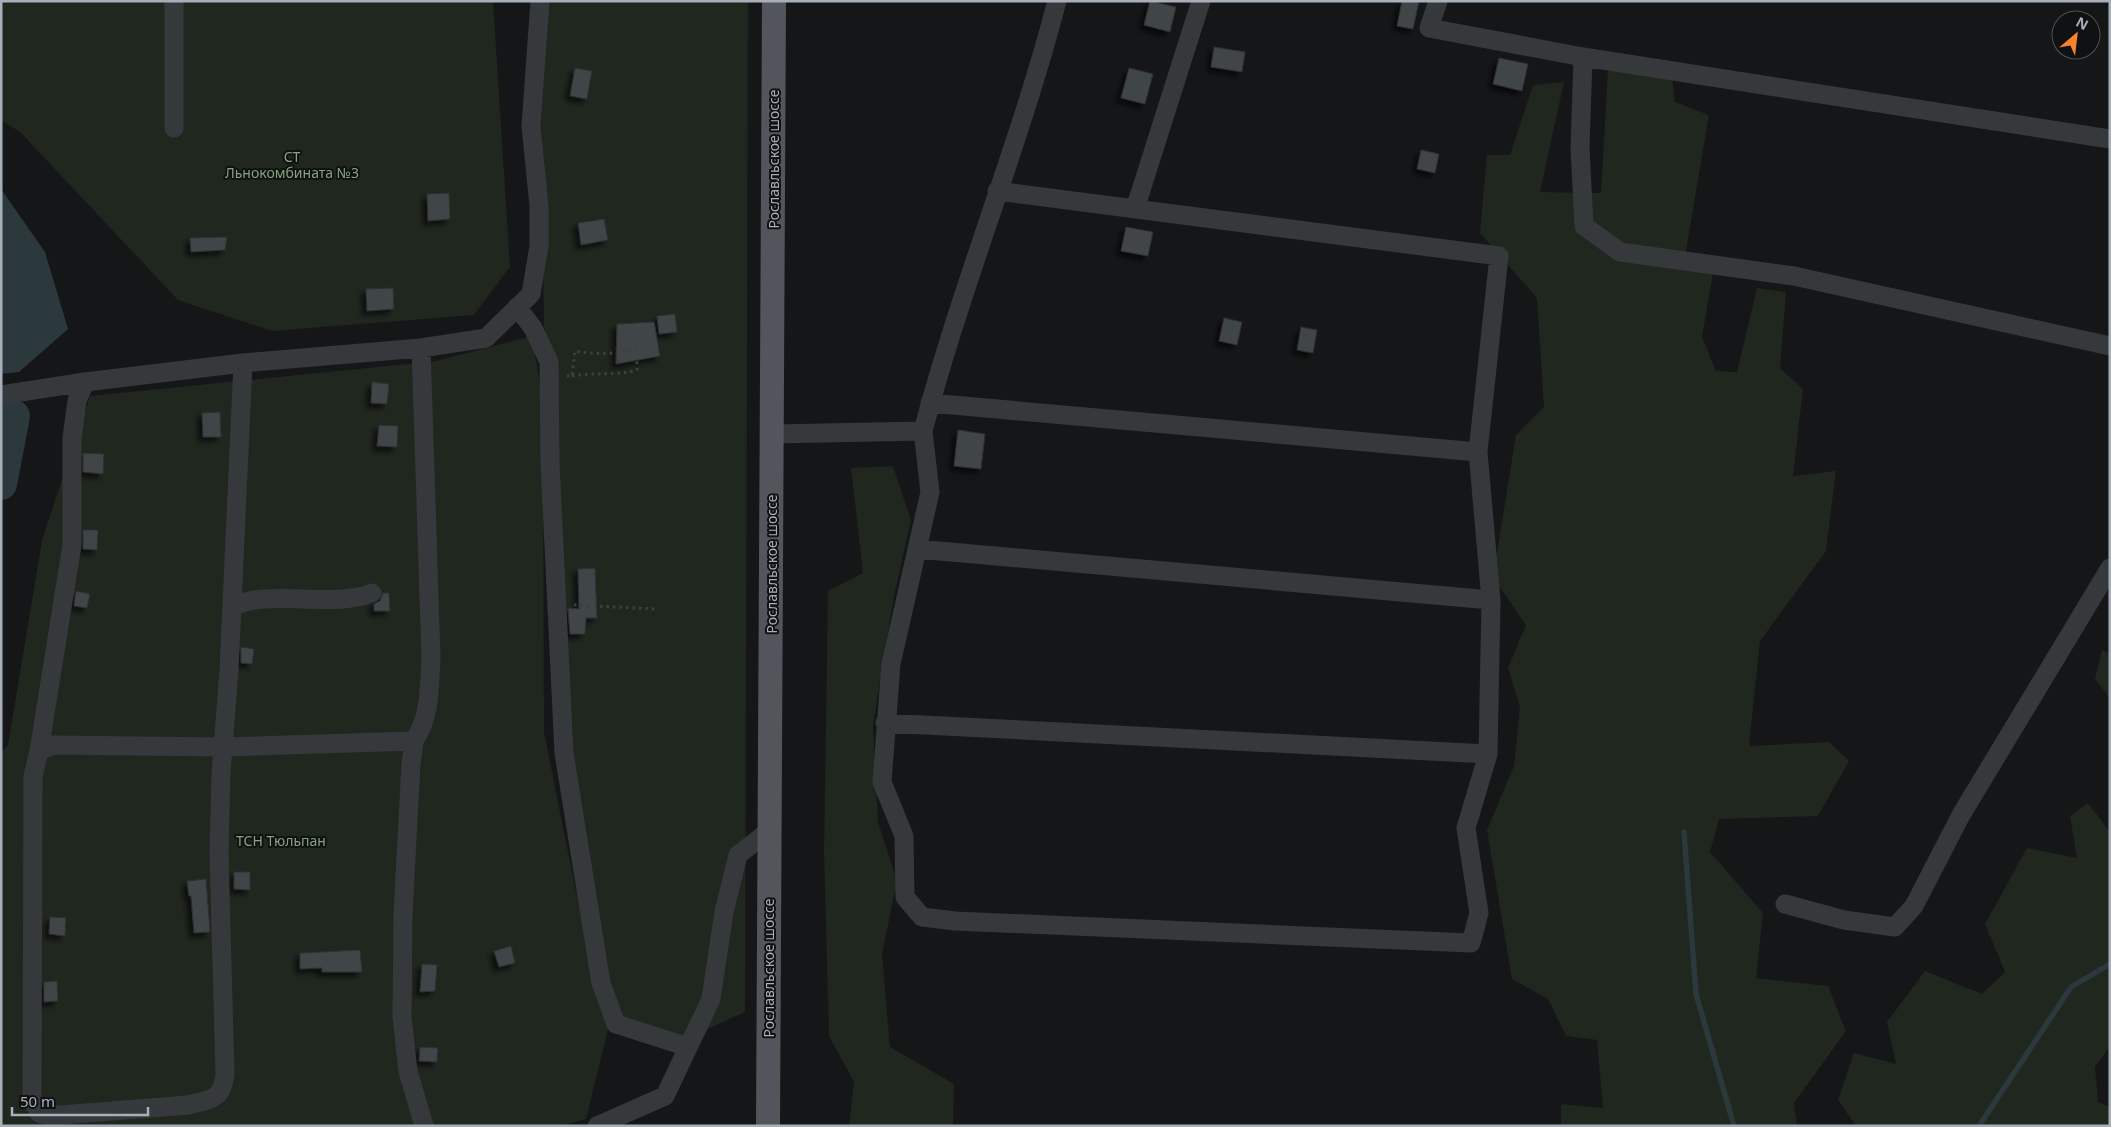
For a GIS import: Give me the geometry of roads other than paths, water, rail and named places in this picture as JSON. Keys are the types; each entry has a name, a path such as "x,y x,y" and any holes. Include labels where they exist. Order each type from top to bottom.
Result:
{"main road":[{"name":"Рославльское шоссе","path":"768,1126 774,1"}],"street":[{"path":"174,1 174,128"},
{"path":"1,395 85,382 244,364 421,348 486,338 531,294 539,246 538,206 531,126 540,1"},
{"path":"997,192 1498,256 1478,452 1491,600 1488,754 1466,828 1479,913 1471,943 955,921 922,917 905,898 904,836 882,782 891,664 930,492 922,431 997,192 1040,66 1057,1"},
{"path":"1135,209 1201,1"},
{"path":"1438,1 1429,28 1583,57 2110,139"},
{"path":"1583,57 1580,148 1584,226 1620,252 1794,276 2110,346"},
{"path":"517,307 532,328 548,362 550,463 564,753 601,983 616,1024 688,1046"},
{"path":"421,348 430,658 428,709 424,727 414,741 411,764 403,913 402,1017 408,1071 424,1126"},
{"path":"85,382 77,401 72,438 72,545 39,751 33,776 32,1099 38,1113 48,1116 188,1105 211,1099 219,1095 223,1089 225,1075 219,853 221,773 232,607 244,364"},
{"path":"930,403 1478,452"},
{"path":"773,434 922,431"},
{"path":"917,549 1491,600"},
{"path":"1785,904 1844,920 1895,928 1914,906 1961,814 2110,568"},
{"path":"232,607 257,601 339,599 372,593"},
{"path":"885,723 1488,754"},
{"path":"39,751 53,745 224,747 414,741"},
{"path":"597,1126 665,1096 711,999 724,912 738,855 770,830"}],"waterway":[{"path":"1,484 14,416"},
{"path":"1684,832 1696,994 1734,1126"},
{"path":"1979,1126 2071,987 2110,964"}],"park label":[{"name":"СТ Льнокомбината №3","path":"292,166"},
{"name":"ТСН Тюльпан","path":"281,841"}]}
